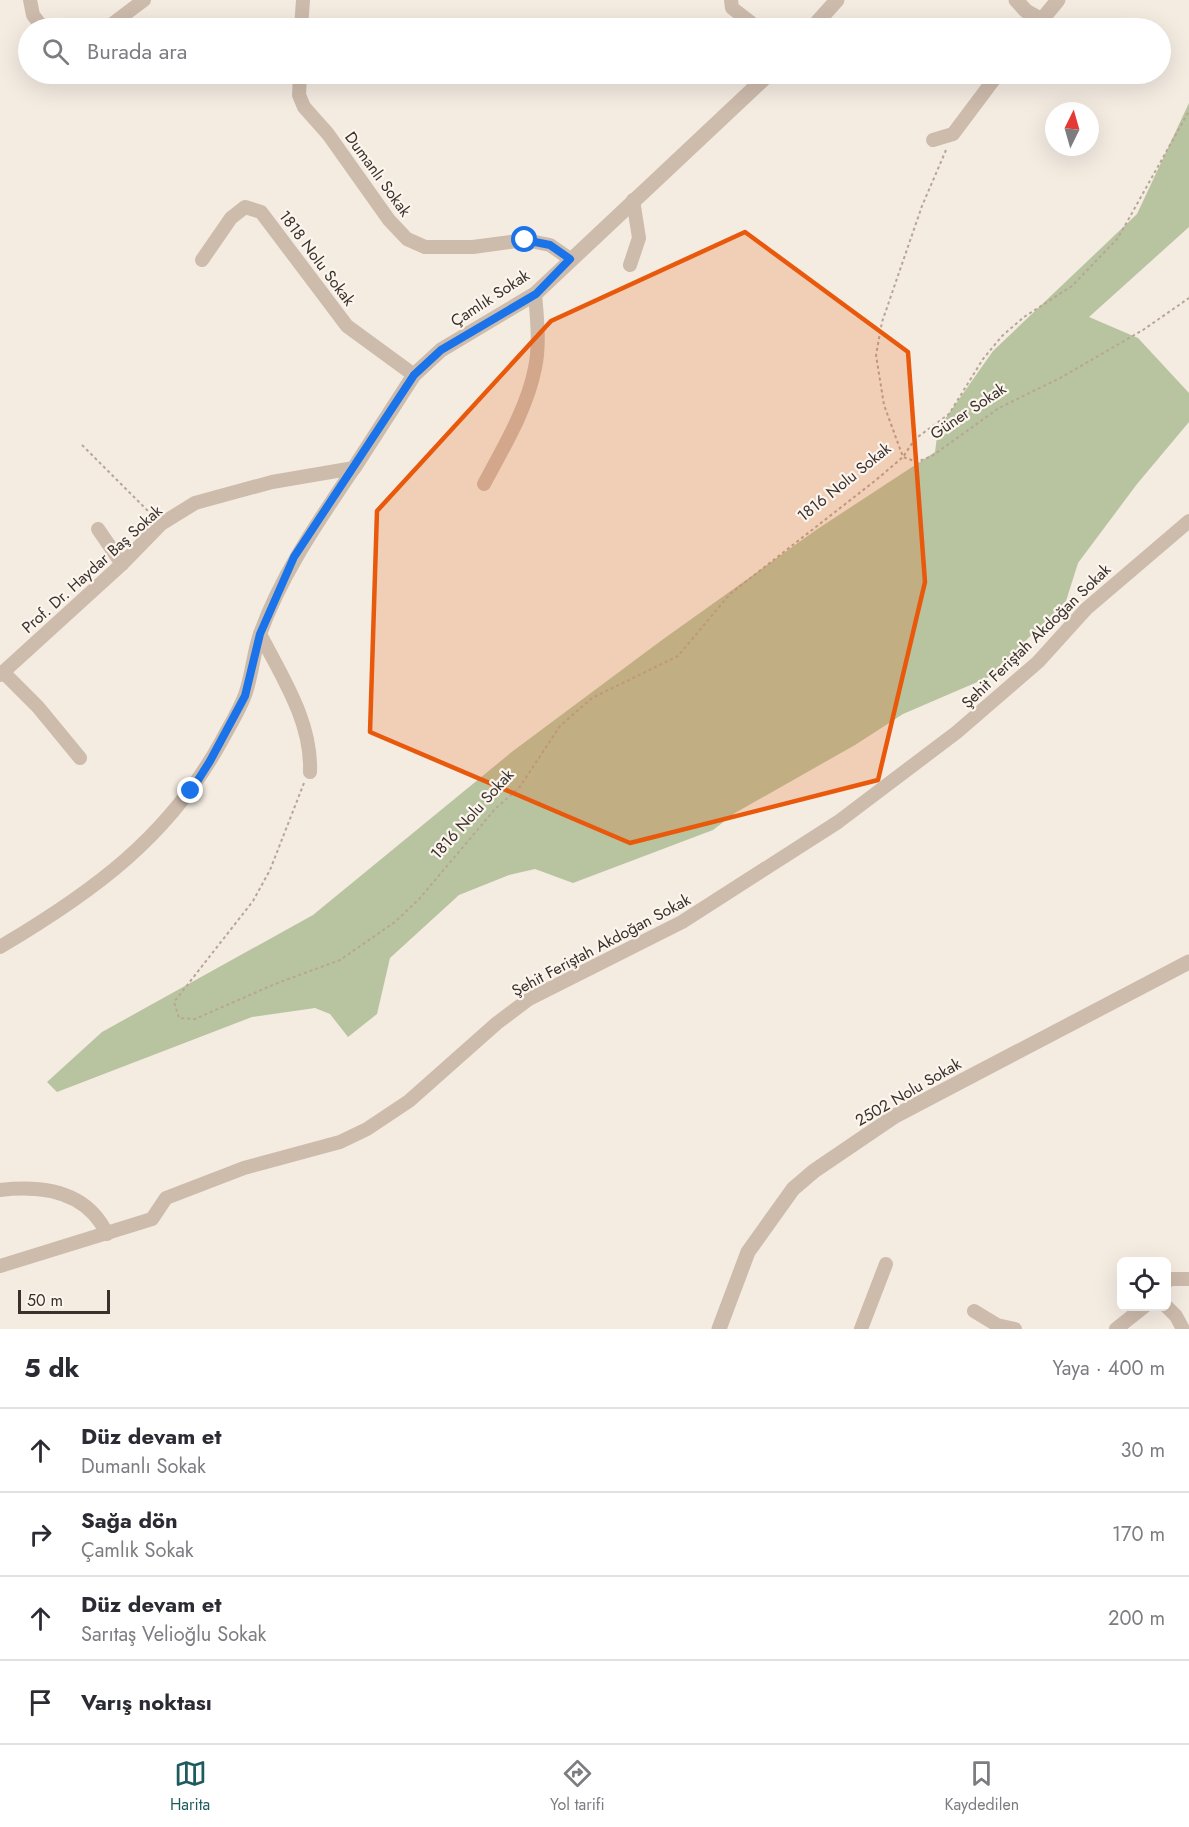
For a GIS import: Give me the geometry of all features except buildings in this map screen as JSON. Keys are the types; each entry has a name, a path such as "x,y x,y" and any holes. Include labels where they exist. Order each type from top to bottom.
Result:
{"street":[{"path":"30,0 35,18"},
{"path":"120,18 144,0"},
{"path":"302,18 303,0"},
{"path":"731,0 732,8 745,18"},
{"path":"821,18 837,0"},
{"path":"1016,0 1033,18"},
{"path":"1044,18 1058,0"},
{"name":"Dumanlı Sokak","path":"300,84 299,95 304,107 328,134 389,220 407,239 425,247 473,247 525,240 550,245 570,259"},
{"name":"Çamlık Sokak","path":"354,468 414,375 441,350 536,294 570,259 758,84"},
{"path":"933,141 953,134 990,84"},
{"path":"630,265 639,238 633,200"},
{"name":"1818 Nolu Sokak","path":"202,260 231,218 245,207 261,212 347,326 414,375"},
{"path":"484,484 511,433 535,369 536,294"},
{"path":"0,947 87,892 160,829 191,791 245,696 260,634 294,557 354,468"},
{"name":"Prof. Dr. Haydar Baş Sokak","path":"2,674 122,564 161,524 195,503 272,482 354,468"},
{"name":"Şehit Feriştah Akdoğan Sokak","path":"0,1266 152,1219 166,1198 244,1168 340,1142 367,1129 409,1101 496,1023 529,999 682,922 838,822 957,732 1038,662 1086,609 1189,521"},
{"path":"98,529 122,564"},
{"path":"260,634 296,703 311,755 310,772"},
{"path":"2,674 38,707 80,758"},
{"name":"2502 Nolu Sokak","path":"719,1329 748,1251 793,1189 813,1172 895,1116 1189,962"},
{"path":"0,1190 36,1187 62,1192 76,1199 101,1220 107,1234"},
{"path":"861,1329 886,1264"},
{"path":"1171,1279 1189,1279"},
{"path":"974,1311 997,1325 1015,1329"},
{"path":"1116,1329 1139,1311"},
{"path":"1171,1311 1183,1329"}],"path":[{"name":"1816 Nolu Sokak","path":"310,772 270,870 253,901 174,1002 179,1018 195,1018 275,984 340,960 395,922 420,898 495,809 519,789 560,726 592,698 678,656 730,594 903,457 915,439 950,414 983,359 1002,336 1024,317 1072,286 1118,238 1189,111"},
{"path":"903,457 884,405 876,355 885,311 922,206 953,134"},
{"name":"Güner Sokak","path":"903,457 917,462 932,456 999,408 1060,378 1133,336 1189,298"},
{"path":"82,445 161,524"}],"highlighted area":[{"path":"745,232 908,352 925,582 878,780 630,843 370,732 377,511 551,321"}],"green space":[{"path":"1189,103 1189,227 1089,317 1138,338 1189,393 1189,422 1137,484 1078,563 1066,601 989,677 903,714 855,745 735,813 713,830 573,883 535,869 509,875 459,895 390,958 377,1014 348,1037 330,1014 315,1008 252,1017 57,1092 47,1082 102,1032 313,915 513,751 662,640 816,530 935,452 938,429 993,351 1137,214"}],"route":[{"path":"191,791 245,696 260,634 294,557 414,375 441,350 536,294 570,259 550,245 525,240"}]}
